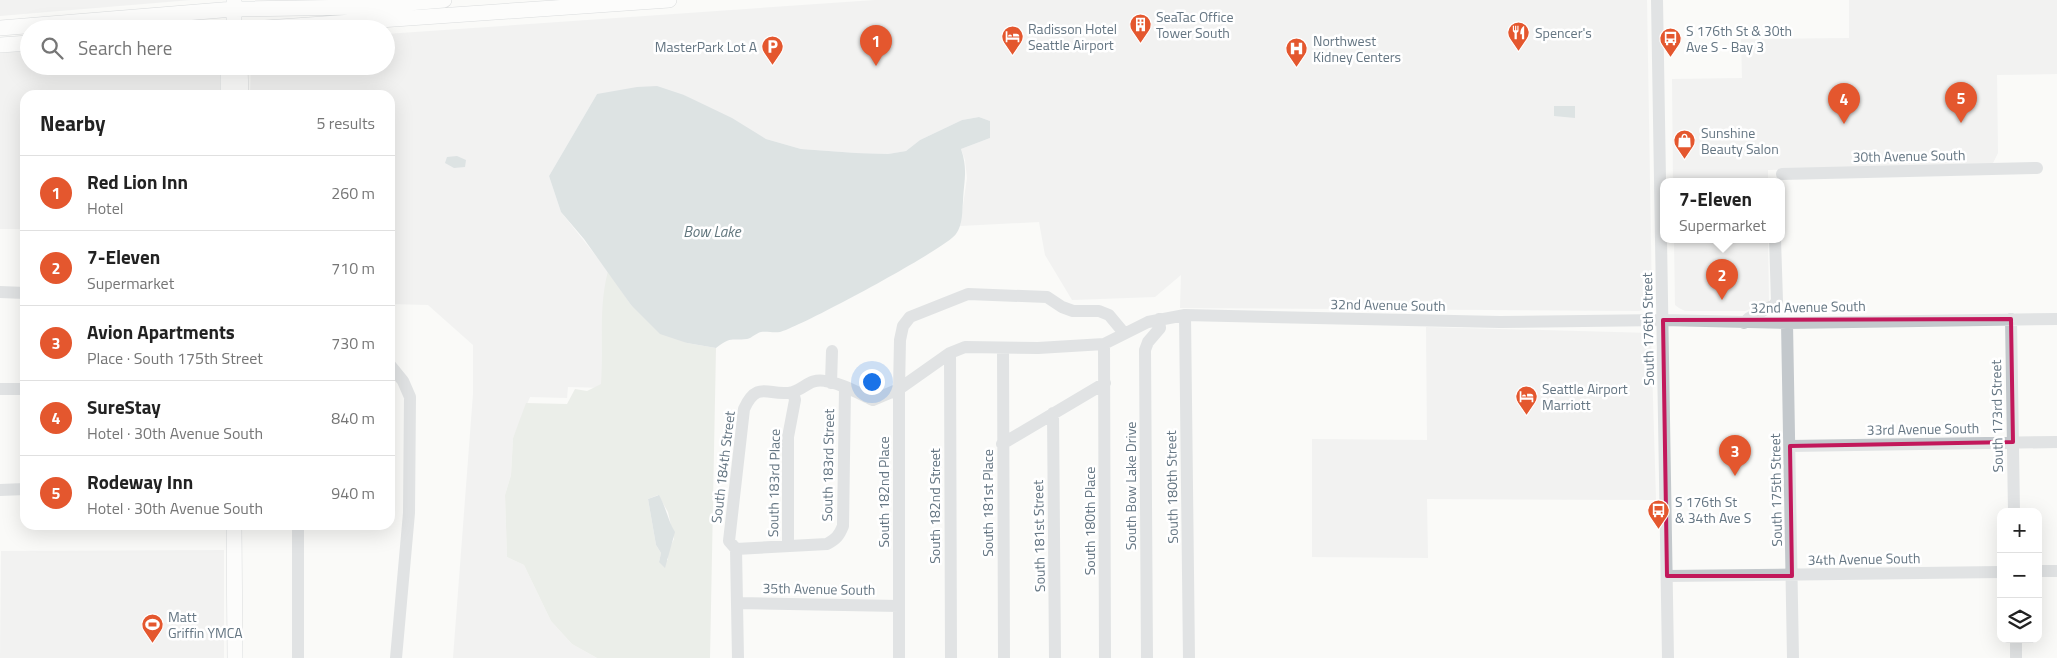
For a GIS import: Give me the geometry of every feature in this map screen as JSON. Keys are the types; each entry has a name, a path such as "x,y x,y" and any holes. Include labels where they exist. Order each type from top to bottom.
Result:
{"main road":[{"path":"116,20 234,4 361,7 444,0"},
{"path":"379,20 669,0"},
{"path":"234,4 234,20"},
{"path":"2,28 20,27"},
{"path":"2,28 20,36"},
{"path":"0,45 20,44"},
{"path":"228,75 228,90"},
{"path":"240,75 241,90"},
{"path":"234,530 235,658"}],"street":[{"name":"South 176th Street","path":"1657,0 1660,178"},
{"name":"30th Avenue South","path":"1782,174 2037,168"},
{"name":"South 176th Street","path":"1662,243 1668,658"},
{"path":"1744,323 1748,318 1774,305 1777,301 1774,243"},
{"path":"0,292 20,293"},
{"name":"South 182nd Place","path":"899,658 899,389 900,340 903,326 910,317 923,310 968,294 978,294 1047,297 1062,307 1073,311 1099,312 1109,315 1124,333"},
{"name":"32nd Avenue South","path":"749,398 755,392 762,390 793,392 810,382 825,381 873,400 899,389 950,353 965,347 1004,348 1104,344 1124,333 1159,319 1185,315 1500,322 1663,320 1788,323 2057,319"},
{"name":"South 180th Street","path":"1185,315 1189,658"},
{"name":"South Bow Lake Drive","path":"1147,658 1145,350 1148,342 1160,328 1159,319"},
{"name":"South 173rd Street","path":"2011,319 2014,508"},
{"name":"South 175th Street","path":"1788,323 1793,658"},
{"name":"South 180th Place","path":"1104,344 1105,658"},
{"name":"South 181st Place","path":"1004,348 1002,444 1004,658"},
{"path":"831,383 832,351"},
{"name":"South 182nd Street","path":"950,353 950,658"},
{"path":"395,371 403,381 410,397 409,512 396,658"},
{"path":"1002,444 1105,383"},
{"name":"South 183rd Street","path":"788,545 827,544 835,540 843,526 845,388"},
{"path":"0,389 20,389"},
{"name":"South 183rd Place","path":"788,545 788,437 795,400 793,392"},
{"name":"South 184th Street","path":"738,658 739,603 736,549 729,540 744,409 749,398"},
{"name":"South 181st Street","path":"1053,413 1055,658"},
{"name":"33rd Avenue South","path":"1790,446 2057,442"},
{"path":"0,490 20,490"},
{"path":"298,530 298,658"},
{"path":"736,549 788,545"},
{"path":"2042,571 2057,571"},
{"name":"34th Avenue South","path":"1667,576 1997,572"},
{"name":"35th Avenue South","path":"739,603 899,606"},
{"path":"2016,643 2016,658"}],"highlighted area":[{"path":"2011,319 2013,442 1790,446 1792,576 1667,576 1663,320"}],"shaded area":[{"path":"0,0 191,0 0,16"},
{"path":"875,0 1647,0 1652,303 1649,308 1639,311 1180,308 1181,275 1155,297 1072,300 1045,255 1039,222 960,226 967,178 965,160 961,149 990,138 990,121 979,117 962,120 920,140 906,151 888,154 856,153 801,149 766,139 684,95 597,94 549,176 561,212 608,271 606,388 568,387 567,398 530,397 513,438 511,475 505,495 507,557 524,565 551,621 572,644 597,658 453,658 473,394 473,345 428,305 395,304 395,90 250,90 251,75 395,75 395,33"},
{"path":"1849,0 2057,0 2057,74 1997,75 1998,153 1993,163 1986,167 1768,170 1768,178 1673,178 1672,79 1742,78 1741,39 1849,38"},
{"path":"20,51 20,75 221,75 221,90 20,90 20,229 0,229 0,53"},
{"path":"1674,243 1768,243 1769,302 1745,311 1685,311 1675,305"},
{"path":"608,271 631,305 687,343 716,348 710,658 597,658 572,644 551,621 524,565 507,557 505,495 511,475 513,438 526,403 567,404 575,389 587,391 601,384 602,313","holes":["658,495 668,512 674,539 668,551 668,560 659,562 661,553 656,545 648,499"]},
{"path":"1426,327 1651,333 1656,500 1427,499 1428,558 1312,557 1312,439 1427,440"},
{"path":"224,550 224,658 0,658 1,551"}],"water":[{"name":"Bow Lake","path":"657,86 684,95 732,118 766,139 801,149 888,154 906,151 920,140 962,120 979,117 990,121 990,138 961,149 965,169 962,218 956,234 947,242 902,270 815,317 780,332 761,332 747,339 728,340 716,348 687,343 660,334 631,305 584,239 561,212 549,176 597,94 637,87"},
{"path":"1554,106 1575,106 1575,118 1554,116"},
{"path":"457,156 466,160 465,167 454,168 445,163 447,157"},
{"path":"659,495 675,532 665,568 659,562 661,553 656,545 648,499"}],"place":[{"name":"SeaTac Office Tower South","path":"1140,44"},
{"name":"Spencer's","path":"1519,52"},
{"name":"Radisson Hotel Seattle Airport","path":"1012,56"},
{"name":"S 176th St & 30th Ave S - Bay 3","path":"1670,58"},
{"name":"MasterPark Lot A","path":"773,66"},
{"name":"Red Lion Inn","path":"876,66"},
{"name":"Northwest Kidney Centers","path":"1297,68"},
{"name":"Rodeway Inn","path":"1961,123"},
{"name":"SureStay","path":"1844,124"},
{"name":"Sunshine Beauty Salon","path":"1685,160"},
{"name":"7-Eleven","path":"1722,300"},
{"name":"Seattle Airport Marriott","path":"1526,416"},
{"name":"Avion Apartments","path":"1735,476"},
{"name":"S 176th St & 34th Ave S","path":"1659,529"},
{"name":"Matt Griffin YMCA","path":"152,644"}]}
